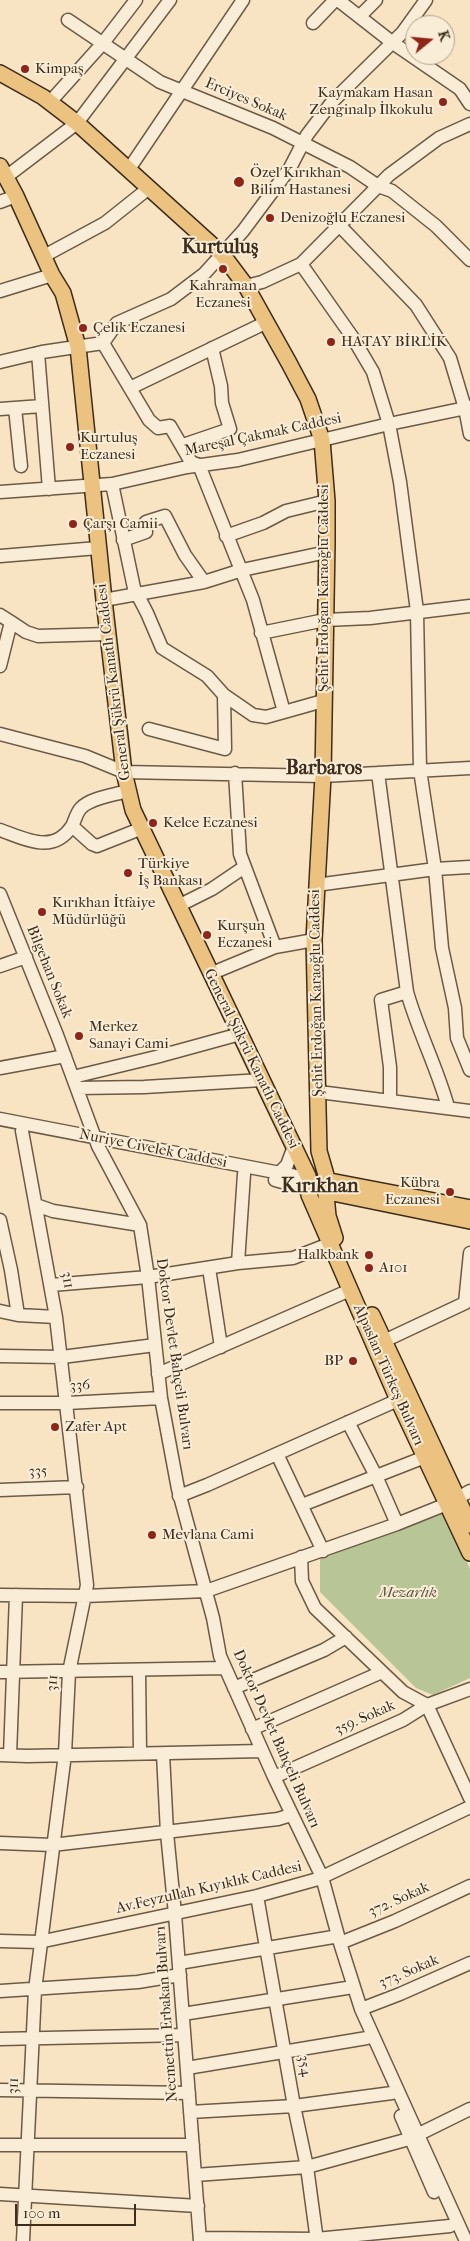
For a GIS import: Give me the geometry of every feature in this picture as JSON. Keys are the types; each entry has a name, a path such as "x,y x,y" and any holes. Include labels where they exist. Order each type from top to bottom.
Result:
{"main road":[{"name":"Şehit Erdoğan Karaoğlu Caddesi","path":"0,73 50,102 76,123 222,254 246,286 267,322 308,399 322,440 327,501 327,552 323,776 314,940 319,1150 327,1186"},
{"name":"General Şükrü Kanatlı Caddesi","path":"3,172 52,275 63,293 78,347 98,548 127,791 140,828 262,1080 293,1149 306,1184"},
{"name":"Nuriye Civelek Caddesi","path":"317,1172 327,1186 319,1198 306,1184 317,1172"},
{"name":"Alpaslan Türkeş Bulvarı","path":"306,1184 329,1244 425,1456 458,1498 470,1553"},
{"path":"327,1186 470,1208"},
{"path":"327,1186 470,1221"},
{"name":"Alpaslan Türkeş Bulvarı","path":"327,1186 328,1216 335,1238 470,1525"}],"street":[{"path":"50,102 103,43 136,0"},
{"path":"3,172 76,123 127,59 170,0"},
{"path":"129,169 243,0"},
{"path":"313,23 337,0 393,43 460,89 470,104"},
{"path":"360,16 376,0"},
{"path":"0,362 38,353 104,343 117,323 171,299 204,274 243,231 290,168 302,144 332,102 404,32 426,0"},
{"name":"Erciyes Sokak","path":"68,20 160,82 273,128 350,167 378,186 392,191 436,226 470,260"},
{"path":"246,286 262,282 301,264 388,175 439,138 470,124"},
{"path":"44,256 105,223 149,188"},
{"path":"0,202 16,196"},
{"path":"340,226 416,305 450,358 468,408 470,434"},
{"path":"301,264 353,338 373,372 389,424 400,482 417,611 420,770 435,869 442,948 455,1008 457,1038 470,1070"},
{"path":"0,291 52,275"},
{"path":"130,388 267,322"},
{"path":"104,343 149,420 158,428 170,426 183,445 191,462 199,465 253,600 284,712"},
{"path":"183,445 230,429 222,403 221,386 212,348"},
{"path":"38,353 49,489"},
{"path":"0,409 42,406"},
{"path":"15,408 21,466"},
{"name":"Mareşal Çakmak Caddesi","path":"0,492 112,484 199,465 238,460 389,424 468,408"},
{"path":"112,484 128,568 137,594 162,648 208,676 224,695 254,715 266,717 323,701"},
{"path":"226,536 263,523 286,511 327,501"},
{"path":"123,540 146,532 144,526 146,522 165,516 185,555 204,582"},
{"path":"0,556 98,548"},
{"path":"104,600 204,582 242,570 327,552"},
{"path":"261,633 325,620 370,618 470,606"},
{"path":"0,615 26,632 38,636 108,634"},
{"path":"0,666 11,622"},
{"path":"224,695 224,749 243,868 275,948"},
{"path":"149,729 224,749"},
{"path":"0,734 85,756 124,772 323,776 470,768"},
{"path":"378,773 407,992 415,1021 440,1080 448,1107"},
{"path":"0,830 43,844 61,838 72,826 81,808 90,802 127,791"},
{"path":"72,826 92,844 97,846 140,828"},
{"path":"316,885 435,869 470,867"},
{"path":"178,906 212,889 243,868"},
{"name":"Bilgehan Sokak","path":"0,894 65,1056 97,1142"},
{"path":"210,974 275,948 314,940"},
{"path":"0,966 26,957"},
{"path":"390,1101 390,1067 381,1000 407,992"},
{"path":"75,1083 156,1057 240,1034"},
{"path":"0,1068 65,1056"},
{"path":"75,1083 144,1087 262,1080"},
{"path":"319,1092 470,1111"},
{"name":"Nuriye Civelek Caddesi","path":"0,1119 244,1174 306,1184"},
{"name":"Nuriye Civelek Caddesi","path":"0,1127 279,1173 306,1184"},
{"name":"311","path":"22,1130 51,1285 62,1357 87,1585 69,1672 65,1754 39,1942 32,2038 23,2241"},
{"name":"Doktor Devlet Bahçeli Bulvarı","path":"97,1142 140,1225 148,1277 161,1398 179,1496 206,1591 220,1656 320,1878 336,1940 367,2038 383,2068 392,2093 413,2137 466,2241"},
{"path":"279,1173 287,1165 293,1149"},
{"path":"238,1263 244,1174"},
{"path":"36,1205 53,1210 140,1225"},
{"path":"0,1220 6,1269 18,1315"},
{"path":"51,1285 148,1277 238,1263 293,1258 329,1244"},
{"path":"384,1341 468,1308 470,1253"},
{"path":"209,1268 221,1347"},
{"path":"158,1374 350,1290"},
{"path":"0,1312 56,1317"},
{"path":"0,1356 62,1357 155,1345"},
{"name":"336","path":"0,1403 67,1403 161,1398"},
{"path":"179,1496 398,1400"},
{"path":"348,1422 376,1476 397,1524"},
{"path":"276,1454 323,1551"},
{"path":"302,1506 425,1456"},
{"name":"335","path":"0,1490 77,1487"},
{"path":"0,1595 85,1596 206,1591 397,1524 458,1498"},
{"path":"301,1557 302,1581 315,1608 403,1692 428,1705 470,1798"},
{"path":"16,1595 14,1672 5,1755 262,1752"},
{"path":"234,1688 324,1650 346,1637"},
{"path":"0,1672 225,1668"},
{"path":"139,1670 140,1752"},
{"path":"252,1729 382,1672"},
{"name":"359. Sokak","path":"274,1777 402,1720 428,1705 470,1689"},
{"name":"Necmettin Erbakan Bulvarı","path":"163,1754 167,1833 200,2240"},
{"name":"Av.Feyzullah Kıyıklık Caddesi","path":"0,1941 39,1942 257,1896 320,1878 470,1807"},
{"path":"0,1843 52,1845 167,1833 278,1818 291,1814"},
{"name":"372. Sokak","path":"0,1991 138,1982 179,1969 267,1949 336,1940 395,1921 470,1886"},
{"name":"354","path":"257,1896 294,2106 307,2167 316,2240"},
{"name":"373. Sokak","path":"361,2009 470,1963"},
{"path":"183,2014 351,1988"},
{"name":"Doktor Devlet Bahçeli Bulvarı","path":"351,1988 387,2064 413,2137 457,2241"},
{"path":"0,2039 184,2035"},
{"path":"187,2068 367,2038"},
{"path":"0,2090 189,2092"},
{"path":"190,2112 294,2106 392,2093"},
{"path":"195,2176 307,2167 413,2137 470,2109"},
{"path":"0,2145 193,2145"},
{"path":"0,2194 198,2206"},
{"path":"200,2240 316,2240 377,2237 450,2226"}],"green space":[{"name":"Mezarlık","path":"446,1512 470,1569 470,1678 433,1695 416,1688 320,1592 320,1559"}],"place":[{"name":"Kimpaş","path":"25,69"},
{"name":"Kaymakam Hasan Zenginalp İlkokulu","path":"443,102"},
{"name":"Özel Kırıkhan Bilim Hastanesi","path":"239,182"},
{"name":"Denizoğlu Eczanesi","path":"270,218"},
{"name":"Kahraman Eczanesi","path":"223,269"},
{"name":"Çelik Eczanesi","path":"83,328"},
{"name":"HATAY BİRLİK","path":"331,342"},
{"name":"Kurtuluş Eczanesi","path":"70,447"},
{"name":"Çarşı Camii","path":"73,524"},
{"name":"Kelce Eczanesi","path":"153,823"},
{"name":"Türkiye İş Bankası","path":"128,873"},
{"name":"Kırıkhan İtfaiye Müdürlüğü","path":"42,912"},
{"name":"Kurşun Eczanesi","path":"207,935"},
{"name":"Merkez Sanayi Cami","path":"79,1036"},
{"name":"Kübra Eczanesi","path":"450,1192"},
{"name":"Halkbank","path":"369,1255"},
{"name":"A101","path":"369,1268"},
{"name":"BP","path":"353,1361"},
{"name":"Zafer Apt","path":"55,1427"},
{"name":"Mevlana Cami","path":"152,1535"}],"district":[{"name":"Kurtuluş","path":"220,248"},
{"name":"Barbaros","path":"324,769"},
{"name":"Kırıkhan","path":"320,1187"}]}
